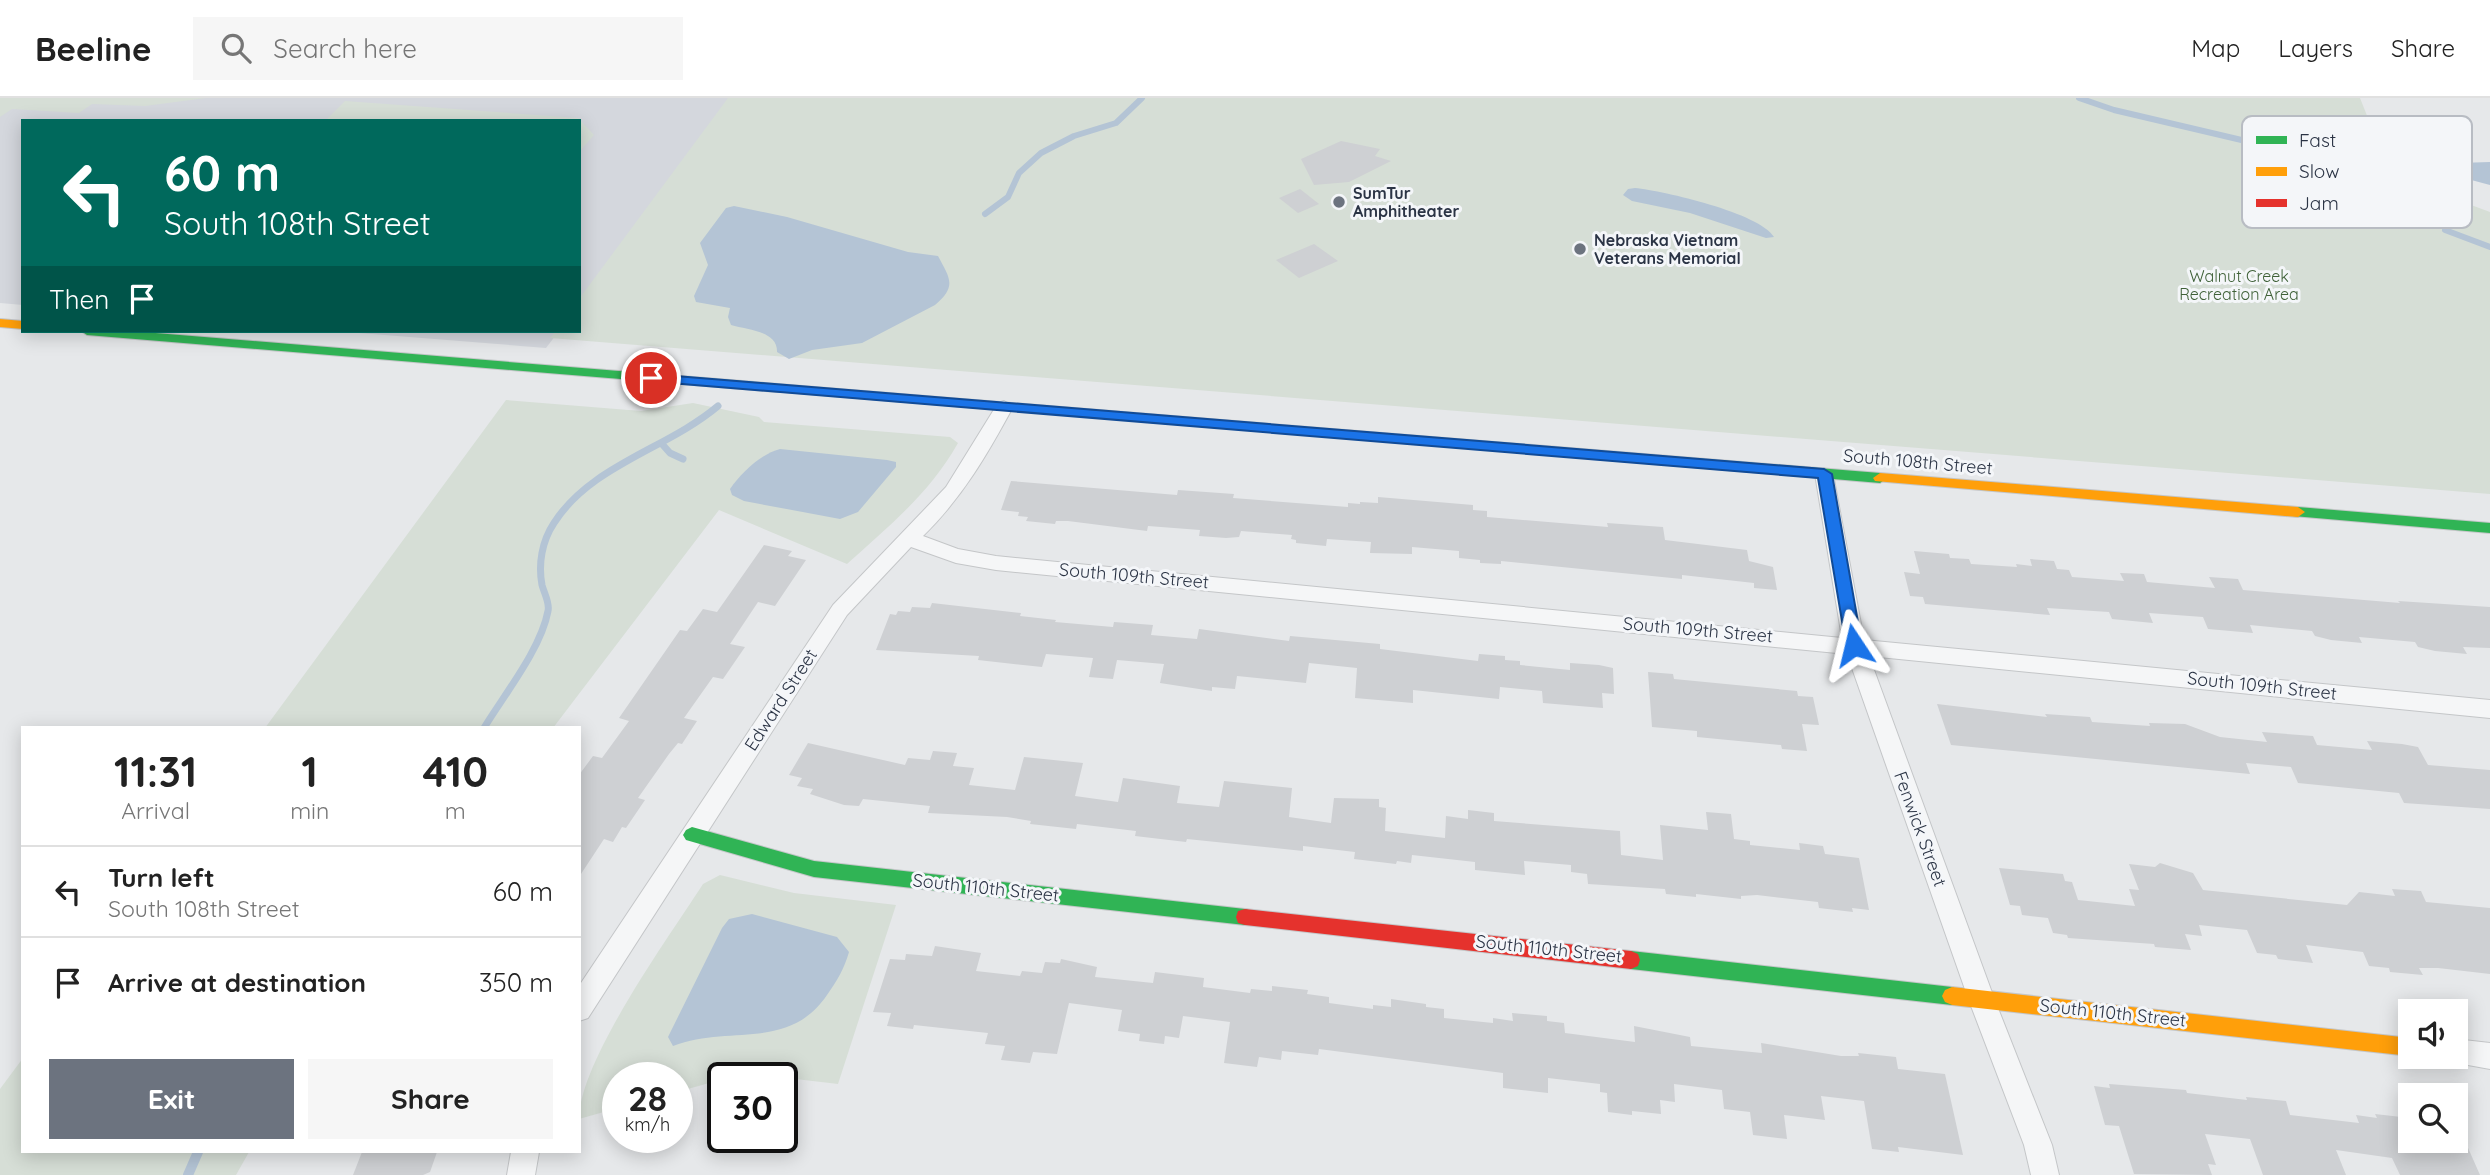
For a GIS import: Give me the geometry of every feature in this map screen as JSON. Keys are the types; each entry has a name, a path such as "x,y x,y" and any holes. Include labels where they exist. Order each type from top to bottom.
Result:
{"street":[{"path":"0,323 21,325"},
{"name":"South 108th Street","path":"111,333 2490,528"},
{"name":"Edward Street","path":"581,1006 840,610 864,581 909,539 966,475 1004,407"},
{"name":"Fenwick Street","path":"1824,474 1854,645 1980,998 2038,1145 2045,1175"},
{"name":"South 109th Street","path":"909,539 956,556 996,562 2490,709"},
{"name":"South 110th Street","path":"692,835 814,869 2398,1046"},
{"path":"2468,1053 2490,1056"},
{"path":"521,1175 525,1153"}],"shaded area":[{"path":"0,98 730,98 581,300 581,119 21,119 21,305 0,303"},
{"path":"359,333 557,333 546,348"}],"green space":[{"path":"0,98 206,98 145,106 92,104 79,113 12,109 0,117"},
{"name":"Walnut Creek Recreation Area","path":"728,98 2360,98 2367,116 2242,116 2242,228 2472,228 2472,205 2490,212 2490,494 550,338 554,333 581,333 581,296"},
{"path":"345,101 579,119 327,119"},
{"path":"581,121 594,135 581,150"},
{"path":"506,400 641,411 693,403 759,417 764,422 950,437 958,443 922,493 847,564 719,510 555,726 266,726"},
{"path":"720,875 794,893 896,905 838,1084 798,1079 798,1062 707,1062 707,1084 693,1088 693,1062 602,1062 602,1113 581,1118 583,1094 594,1065 609,1033 703,884"},
{"path":"21,1061 21,1153 248,1153 236,1175 0,1175 0,1089"}],"water":[{"path":"2490,162 2490,185 2472,180 2472,163"},
{"path":"1628,189 1688,198 1732,212 1765,228 1774,237 1766,238 1690,213 1632,201 1623,195"},
{"path":"734,206 787,217 908,252 938,256 948,276 949,287 935,305 862,343 812,350 789,359 777,352 773,340 767,336 731,325 728,317 730,308 696,302 694,296 708,265 700,243 726,208"},
{"path":"780,449 887,460 896,462 896,467 858,512 840,519 744,501 732,495 730,489 746,470 759,459"},
{"path":"752,914 837,937 849,952 837,980 811,1013 794,1024 756,1034 694,1040 673,1046 668,1037 722,928 729,919"}],"building":[{"path":"1341,141 1380,149 1375,156 1391,161 1349,182 1314,185 1301,159"},
{"path":"1300,189 1319,204 1298,213 1279,198"},
{"path":"1314,244 1338,261 1299,278 1276,260"},
{"path":"1011,481 1177,495 1178,490 1234,494 1233,498 1348,507 1348,503 1378,503 1378,497 1473,505 1473,510 1487,511 1487,517 1608,527 1607,523 1663,527 1665,540 1747,550 1749,561 1773,567 1777,590 1754,588 1754,583 1682,575 1682,579 1501,561 1501,564 1480,563 1480,560 1459,558 1459,551 1412,547 1412,554 1370,553 1371,542 1327,539 1326,546 1296,543 1296,540 1291,539 1292,535 1241,531 1239,537 1226,538 1199,536 1200,530 1148,526 1147,531 1068,521 1056,521 1055,524 1026,521 1028,517 1018,516 1019,512 1001,510"},
{"path":"764,545 792,551 788,556 806,560 775,606 758,602 730,644 745,647 723,679 713,677 684,718 697,721 682,744 678,743 669,754 638,798 645,800 626,828 622,827 613,842 604,839 581,874 581,772 593,756 602,758 629,721 619,718 680,630 687,631 703,609 717,612"},
{"path":"1914,551 1949,554 1950,558 1969,559 1971,564 2017,567 2016,564 2032,566 2030,559 2054,561 2057,569 2069,570 2072,577 2124,581 2120,573 2144,574 2147,582 2215,588 2209,577 2238,579 2243,590 2400,603 2398,601 2490,607 2490,648 2463,647 2467,654 2435,651 2418,647 2415,642 2359,637 2362,643 2331,640 2315,636 2312,631 2250,625 2253,633 2208,629 2203,617 2149,613 2153,623 2112,619 2109,612 2047,608 2050,615 1925,604 1923,597 1910,596 1904,572 1920,574"},
{"path":"932,603 1021,613 1020,616 1056,620 1055,622 1113,627 1114,622 1153,625 1151,635 1197,639 1199,629 1289,641 1290,636 1380,644 1380,649 1478,661 1479,654 1505,656 1505,660 1520,661 1520,665 1570,670 1570,663 1599,665 1613,668 1614,694 1602,693 1603,708 1543,703 1542,691 1500,687 1499,699 1413,690 1413,703 1355,698 1357,668 1309,663 1306,683 1237,676 1235,689 1212,687 1212,691 1160,683 1164,664 1117,660 1113,679 1089,677 1093,658 1046,654 1042,667 978,660 979,656 876,650 890,614 896,615 898,611 910,612 912,607 930,608"},
{"path":"1648,672 1673,674 1674,679 1797,691 1798,696 1813,697 1819,725 1802,724 1807,751 1782,749 1781,745 1697,737 1697,731 1652,727"},
{"path":"1937,704 2047,717 2045,714 2090,717 2092,722 2150,726 2149,723 2185,724 2220,737 2267,742 2262,732 2313,736 2317,745 2372,750 2367,741 2418,747 2428,765 2490,770 2490,809 2404,803 2399,793 2298,783 2291,767 2246,763 2250,774 1951,745"},
{"path":"808,743 905,765 908,758 930,760 933,751 957,753 953,766 974,768 969,785 1015,790 1024,757 1083,763 1075,796 1118,802 1123,778 1180,786 1177,803 1219,807 1224,781 1292,788 1289,817 1331,823 1334,798 1379,799 1379,807 1386,808 1385,831 1445,838 1446,816 1468,819 1468,810 1494,813 1494,821 1620,831 1621,855 1663,860 1660,825 1708,830 1706,812 1731,814 1734,839 1750,841 1750,845 1800,850 1799,843 1823,846 1825,854 1859,858 1869,910 1852,908 1853,912 1819,908 1818,902 1757,895 1741,896 1741,899 1696,894 1696,897 1666,894 1665,889 1588,884 1587,874 1571,872 1571,865 1524,861 1525,875 1475,870 1475,862 1412,855 1411,863 1397,861 1396,864 1354,859 1355,852 1303,846 1303,851 1187,839 1186,842 1135,836 1136,831 1077,824 1076,829 1030,824 1031,821 1007,817 928,813 930,806 863,799 859,806 844,805 810,794 813,789 797,786 802,778 789,775"},
{"path":"2160,863 2193,873 2203,890 2347,905 2359,892 2395,896 2392,889 2421,891 2426,902 2490,908 2490,974 2438,968 2419,968 2423,975 2390,972 2389,968 2369,966 2363,952 2306,945 2313,963 2278,959 2276,955 2257,953 2247,930 2199,925 2202,936 2185,934 2191,950 2155,947 2154,944 2068,938 2067,935 2053,933 2048,918 2022,915 2020,906 2010,905 1999,868 2063,874 2065,881 2072,882 2078,900 2135,906 2129,889 2139,890 2129,864 2155,867"},
{"path":"935,946 981,953 976,971 1020,976 1022,971 1042,973 1045,962 1060,963 1061,959 1097,967 1095,977 1153,983 1155,972 1204,978 1203,987 1250,993 1251,989 1272,991 1272,986 1308,990 1307,994 1329,997 1329,1003 1373,1009 1373,1005 1391,1007 1391,999 1444,1009 1444,1018 1493,1023 1493,1018 1513,1021 1512,1013 1547,1016 1547,1021 1564,1023 1565,1033 1635,1042 1634,1026 1690,1037 1691,1046 1762,1053 1761,1043 1841,1056 1859,1056 1858,1053 1896,1057 1898,1069 1945,1074 1963,1155 1898,1147 1899,1152 1872,1149 1864,1101 1821,1096 1825,1120 1784,1115 1787,1139 1753,1135 1750,1112 1724,1109 1722,1090 1674,1084 1675,1102 1660,1100 1661,1114 1632,1111 1632,1115 1608,1112 1607,1093 1600,1092 1600,1084 1548,1078 1548,1093 1503,1088 1503,1073 1319,1049 1318,1055 1282,1051 1281,1060 1259,1057 1257,1067 1224,1063 1230,1022 1183,1016 1179,1038 1165,1036 1164,1044 1139,1041 1140,1034 1118,1031 1122,1010 1069,1003 1057,1054 1033,1052 1030,1063 1001,1060 1005,1046 985,1044 988,1033 914,1025 913,1029 887,1026 891,1013 873,1012 890,959 905,960 906,954 932,956"},
{"path":"2109,1084 2186,1090 2187,1093 2247,1100 2246,1097 2286,1101 2290,1115 2359,1123 2356,1115 2377,1118 2375,1114 2398,1117 2398,1153 2468,1153 2468,1148 2480,1175 2400,1175 2392,1158 2336,1150 2346,1175 2263,1175 2250,1139 2205,1134 2216,1165 2208,1164 2212,1175 2134,1174 2119,1126 2105,1125 2094,1086 2110,1088"},
{"path":"362,1153 437,1153 430,1172 423,1175 353,1175"}],"waterway":[{"path":"985,214 1008,197 1019,173 1041,153 1074,136 1116,123 1142,98"},
{"path":"2079,98 2114,110 2242,140"},
{"path":"2445,230 2490,247"},
{"path":"485,726 530,656 544,626 548,601 542,585 541,561 546,537 554,523 588,486 698,421 718,406"},
{"path":"662,444 670,453 683,459"},
{"path":"188,1175 198,1153"}],"traffic: fast":[{"path":"111,333 778,388"},
{"path":"1283,429 1880,478"},
{"path":"2298,512 2490,528"},
{"path":"692,835 814,869 1245,917"},
{"path":"1631,960 1952,996"}],"traffic: slow":[{"path":"0,323 21,325"},
{"path":"778,388 1283,429"},
{"path":"1880,478 2298,512"},
{"path":"1952,996 2398,1046"}],"traffic: jam":[{"path":"1245,917 1631,960"}],"place":[{"name":"SumTur Amphitheater","path":"1339,202"},
{"name":"Nebraska Vietnam Veterans Memorial","path":"1580,249"}],"route":[{"path":"651,378 1824,474 1854,645"}]}
